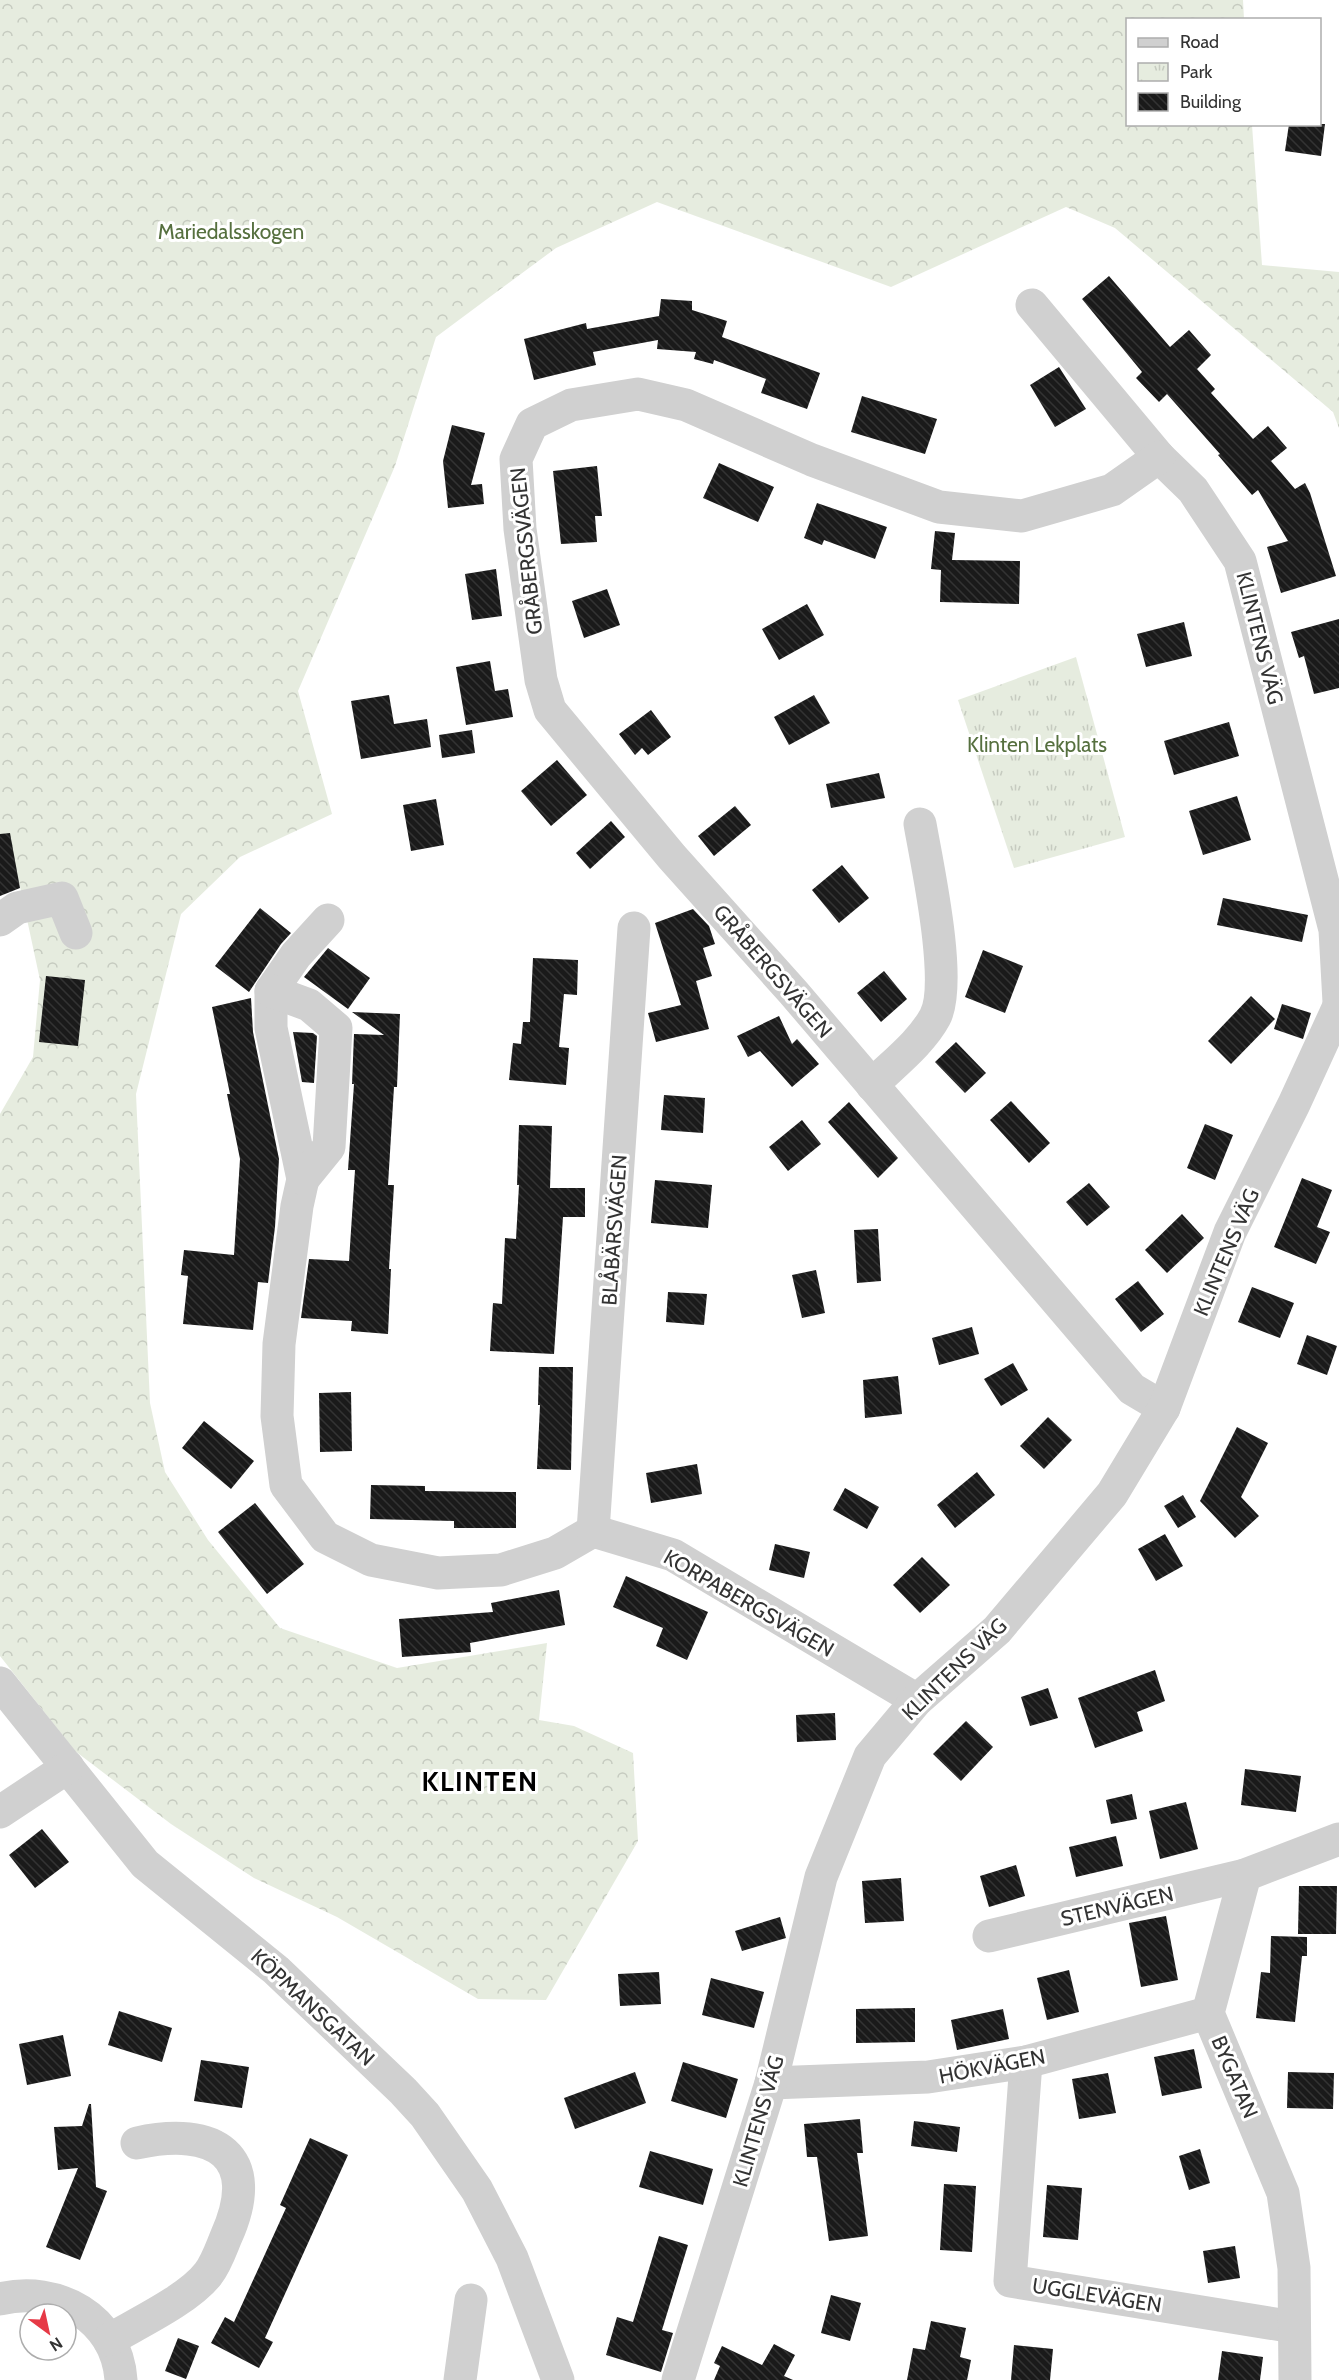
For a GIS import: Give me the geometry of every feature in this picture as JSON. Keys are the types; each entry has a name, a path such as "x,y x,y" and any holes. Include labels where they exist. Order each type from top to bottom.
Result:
{"street":[{"name":"KLINTENS VÄG","path":"678,2380 771,2083 821,1877 870,1756 917,1700 997,1630 1106,1502 1164,1408 1230,1232 1294,1104 1339,1004 1335,930 1240,561 1193,490 1160,457 1032,305"},
{"name":"GRÅBERGSVÄGEN","path":"1160,457 1112,490 1022,516 939,507 812,460 686,405 638,394 571,405 532,423 516,459 520,530 541,680 550,710 672,857 873,1085 1132,1389 1164,1408"},
{"path":"873,1085 919,1039 936,1015 941,965 935,909 920,824"},
{"path":"0,920 17,908 62,898 76,933"},
{"path":"328,920 296,955 271,991 271,1028 303,1179 297,1206 279,1344 277,1416 286,1485 325,1537 371,1560 438,1573 501,1570 555,1553 593,1531"},
{"name":"BLÅBÄRSVÄGEN","path":"593,1531 634,928"},
{"path":"271,991 309,1005 336,1028 329,1147 303,1179"},
{"name":"KORPABERGSVÄGEN","path":"593,1531 673,1555 917,1700"},
{"name":"KÖPMANSGATAN","path":"0,1683 145,1864 276,1970 403,2091 425,2115 477,2190 512,2258 558,2380"},
{"path":"0,1812 68,1767"},
{"path":"1245,1875 1339,1839"},
{"name":"STENVÄGEN","path":"989,1936 1245,1875"},
{"name":"BYGATAN","path":"1245,1875 1208,2013 1283,2193 1294,2268 1295,2380"},
{"name":"HÖKVÄGEN","path":"771,2083 928,2078 1026,2062 1208,2013"},
{"name":"UGGLEVÄGEN","path":"1026,2062 1010,2281 1294,2326"},
{"path":"109,2340 189,2292 207,2275 235,2218 240,2189 234,2164 225,2151 205,2141 168,2137 137,2143"},
{"path":"0,2299 18,2294 41,2295 62,2300 82,2311 109,2340 121,2380"},
{"path":"460,2380 471,2300"}],"green space":[{"name":"Mariedalsskogen","path":"0,0 1243,0 1244,18 1126,18 1126,126 1252,126 1262,265 1339,272 1339,428 1333,412 1115,228 1066,207 891,287 657,202 556,248 436,337 395,466 298,691 332,814 240,857 181,914 136,1094 150,1403 165,1472 208,1540 280,1628 397,1668 547,1643 539,1720 574,1726 633,1753 638,1841 546,2000 478,1999 337,1917 254,1878 171,1824 75,1751 0,1656 0,1114 33,1057 40,980 16,868 0,838"},
{"name":"Klinten Lekplats","path":"1076,657 1125,837 1014,868 958,700"}],"building":[{"path":"1325,124 1321,156 1285,151 1289,126"},
{"path":"1109,276 1170,347 1189,330 1211,355 1197,369 1215,389 1211,393 1253,439 1268,426 1287,448 1271,461 1295,489 1305,483 1336,576 1281,593 1267,547 1288,541 1258,490 1252,495 1218,455 1220,454 1167,394 1159,402 1136,378 1142,372 1082,299"},
{"path":"661,299 692,301 692,310 727,321 722,337 820,373 807,409 761,393 766,379 714,360 713,364 694,359 696,352 657,349 658,340 593,352 596,365 534,380 524,339 586,323 587,329 659,316"},
{"path":"1059,367 1086,409 1055,427 1030,385"},
{"path":"862,396 937,419 925,454 851,432"},
{"path":"452,425 485,433 471,485 482,484 484,504 448,508 443,461"},
{"path":"719,463 774,487 758,522 703,498"},
{"path":"597,466 602,516 595,516 597,542 561,544 553,471"},
{"path":"817,503 887,527 875,559 824,540 822,545 804,538"},
{"path":"935,531 955,533 952,560 1020,561 1019,604 940,602 941,570 931,569"},
{"path":"496,569 502,616 472,620 465,574"},
{"path":"607,589 620,625 584,638 572,601"},
{"path":"807,604 824,635 779,660 762,629"},
{"path":"1339,619 1339,688 1314,694 1304,656 1299,658 1291,632"},
{"path":"1184,622 1192,656 1146,667 1137,634"},
{"path":"490,661 495,691 508,689 513,717 466,725 456,667"},
{"path":"389,695 394,724 427,719 431,747 361,759 351,701"},
{"path":"814,695 830,723 789,745 774,717"},
{"path":"651,710 671,737 648,755 642,748 635,755 619,734"},
{"path":"1229,722 1239,756 1174,775 1164,741"},
{"path":"472,730 475,753 442,758 439,735"},
{"path":"557,760 587,795 551,826 521,791"},
{"path":"879,773 885,798 831,808 826,784"},
{"path":"1237,796 1251,840 1203,855 1189,811"},
{"path":"436,799 444,845 411,851 403,805"},
{"path":"735,806 751,825 714,856 698,836"},
{"path":"611,821 625,837 590,869 576,853"},
{"path":"10,833 20,888 0,896 0,834"},
{"path":"842,865 869,898 839,923 812,890"},
{"path":"1223,898 1308,915 1302,942 1217,925"},
{"path":"260,908 291,933 249,992 215,966"},
{"path":"693,909 709,926 715,944 703,948 712,976 696,981 709,1029 656,1042 648,1013 681,1005 655,923"},
{"path":"328,948 370,978 348,1009 304,977"},
{"path":"983,950 1023,966 1005,1013 965,997"},
{"path":"533,958 578,960 577,995 564,994 559,1047 569,1048 566,1085 509,1080 513,1043 521,1044 523,1022 530,1022"},
{"path":"884,971 907,999 881,1022 857,993"},
{"path":"46,976 85,980 78,1046 39,1042"},
{"path":"1251,996 1275,1019 1231,1064 1208,1041"},
{"path":"251,998 253,1032 279,1159 275,1227 268,1283 258,1282 253,1330 183,1324 188,1276 181,1275 184,1250 234,1255 240,1159 227,1094 230,1094 212,1007"},
{"path":"1282,1004 1311,1013 1303,1039 1274,1029"},
{"path":"352,1012 400,1014 397,1087 394,1087 388,1185 394,1185 388,1334 351,1331 352,1321 301,1318 309,1259 349,1261 355,1170 348,1170 354,1084 352,1084 354,1034 384,1035"},
{"path":"779,1016 792,1044 797,1039 819,1064 792,1087 760,1051 748,1057 737,1036"},
{"path":"293,1032 313,1033 317,1036 314,1083 302,1082"},
{"path":"956,1042 986,1073 965,1093 935,1062"},
{"path":"664,1095 705,1098 703,1133 661,1130"},
{"path":"1011,1101 1050,1143 1029,1163 990,1120"},
{"path":"849,1102 898,1158 878,1178 828,1122"},
{"path":"802,1120 821,1144 788,1171 769,1147"},
{"path":"1205,1124 1233,1135 1215,1180 1187,1168"},
{"path":"519,1125 552,1126 550,1188 585,1188 585,1217 563,1217 554,1354 490,1351 493,1303 502,1304 505,1238 516,1239"},
{"path":"1302,1178 1332,1190 1317,1227 1330,1232 1316,1264 1274,1247"},
{"path":"655,1180 712,1185 708,1228 651,1223"},
{"path":"1089,1183 1110,1207 1087,1226 1066,1202"},
{"path":"1182,1214 1204,1238 1167,1273 1145,1250"},
{"path":"878,1229 881,1281 857,1283 854,1230"},
{"path":"816,1270 825,1313 802,1318 792,1275"},
{"path":"1138,1281 1164,1314 1141,1332 1115,1299"},
{"path":"1252,1287 1294,1303 1280,1338 1238,1322"},
{"path":"668,1292 707,1294 704,1325 666,1322"},
{"path":"972,1327 979,1354 939,1365 932,1338"},
{"path":"1307,1335 1337,1346 1327,1375 1297,1364"},
{"path":"1013,1363 1028,1390 1001,1406 984,1379"},
{"path":"539,1367 573,1367 571,1470 537,1469"},
{"path":"898,1376 902,1414 865,1418 863,1380"},
{"path":"351,1392 352,1451 320,1452 319,1393"},
{"path":"1048,1417 1072,1440 1044,1469 1020,1446"},
{"path":"204,1421 254,1461 231,1489 182,1448"},
{"path":"1237,1427 1268,1443 1241,1497 1259,1516 1235,1538 1200,1501"},
{"path":"697,1464 702,1494 651,1503 646,1473"},
{"path":"977,1472 995,1495 955,1528 937,1505"},
{"path":"371,1485 425,1486 425,1491 516,1492 516,1528 454,1528 454,1521 370,1519"},
{"path":"845,1488 879,1507 867,1529 833,1510"},
{"path":"1183,1495 1196,1517 1178,1528 1164,1506"},
{"path":"255,1503 304,1564 267,1594 218,1532"},
{"path":"1165,1534 1183,1566 1156,1581 1138,1549"},
{"path":"775,1544 810,1552 804,1578 769,1570"},
{"path":"922,1557 950,1585 920,1613 893,1585"},
{"path":"626,1576 708,1612 687,1660 656,1646 663,1628 613,1607"},
{"path":"559,1590 565,1625 470,1643 471,1652 402,1657 399,1619 493,1612 491,1603"},
{"path":"1155,1670 1165,1701 1137,1712 1143,1731 1095,1748 1078,1698"},
{"path":"1048,1688 1058,1718 1030,1726 1021,1697"},
{"path":"835,1713 836,1740 797,1742 796,1715"},
{"path":"966,1721 993,1747 961,1781 933,1754"},
{"path":"1245,1769 1301,1776 1296,1812 1241,1805"},
{"path":"1132,1794 1137,1819 1111,1824 1106,1800"},
{"path":"1186,1802 1198,1849 1160,1859 1149,1811"},
{"path":"42,1829 69,1862 35,1888 9,1855"},
{"path":"1116,1836 1123,1866 1076,1877 1069,1847"},
{"path":"1016,1865 1025,1896 989,1907 980,1876"},
{"path":"901,1878 904,1921 865,1923 862,1881"},
{"path":"1299,1886 1337,1886 1336,1934 1298,1934"},
{"path":"1166,1916 1178,1980 1141,1987 1129,1923"},
{"path":"780,1917 786,1938 742,1951 735,1931"},
{"path":"1271,1936 1307,1937 1307,1956 1302,1956 1295,2022 1256,2018 1261,1972 1270,1973"},
{"path":"1069,1970 1079,2012 1047,2020 1037,1978"},
{"path":"659,1972 661,2004 620,2006 618,1974"},
{"path":"711,1978 764,1992 754,2028 702,2015"},
{"path":"915,2008 915,2042 856,2043 856,2009"},
{"path":"1003,2009 1009,2039 957,2050 951,2020"},
{"path":"119,2011 172,2028 162,2062 108,2045"},
{"path":"63,2035 71,2076 27,2085 19,2044"},
{"path":"1194,2049 1202,2088 1162,2096 1154,2057"},
{"path":"201,2060 249,2067 242,2108 194,2101"},
{"path":"683,2062 738,2079 726,2118 671,2101"},
{"path":"635,2072 646,2103 575,2129 564,2098"},
{"path":"1288,2072 1334,2073 1333,2109 1287,2108"},
{"path":"1108,2073 1116,2113 1079,2119 1072,2079"},
{"path":"89,2104 91,2104 96,2187 107,2191 80,2260 46,2247 78,2168 58,2170 54,2127 82,2126"},
{"path":"860,2119 863,2153 857,2153 868,2236 829,2241 817,2157 807,2157 804,2124"},
{"path":"914,2121 960,2127 957,2152 911,2146"},
{"path":"310,2138 348,2155 265,2338 273,2342 259,2368 211,2343 225,2317 234,2322 286,2208 280,2205"},
{"path":"1200,2149 1210,2183 1189,2190 1179,2156"},
{"path":"650,2151 713,2169 703,2205 639,2187"},
{"path":"944,2184 976,2186 972,2252 940,2250"},
{"path":"1047,2185 1082,2188 1078,2240 1043,2237"},
{"path":"659,2236 688,2245 662,2330 673,2333 661,2372 606,2355 617,2317 633,2322"},
{"path":"1235,2246 1240,2278 1208,2283 1203,2251"},
{"path":"831,2295 861,2303 850,2341 821,2333"},
{"path":"931,2321 966,2328 960,2357 971,2360 967,2380 907,2380 913,2348 925,2350"},
{"path":"178,2338 199,2346 186,2379 165,2371"},
{"path":"774,2344 795,2355 784,2376 793,2380 714,2380 720,2366 714,2363 722,2346 762,2365"},
{"path":"1014,2345 1053,2349 1050,2380 1011,2380"},
{"path":"1222,2351 1263,2357 1260,2380 1218,2380"}],"district":[{"name":"KLINTEN","path":"480,1781"}]}
